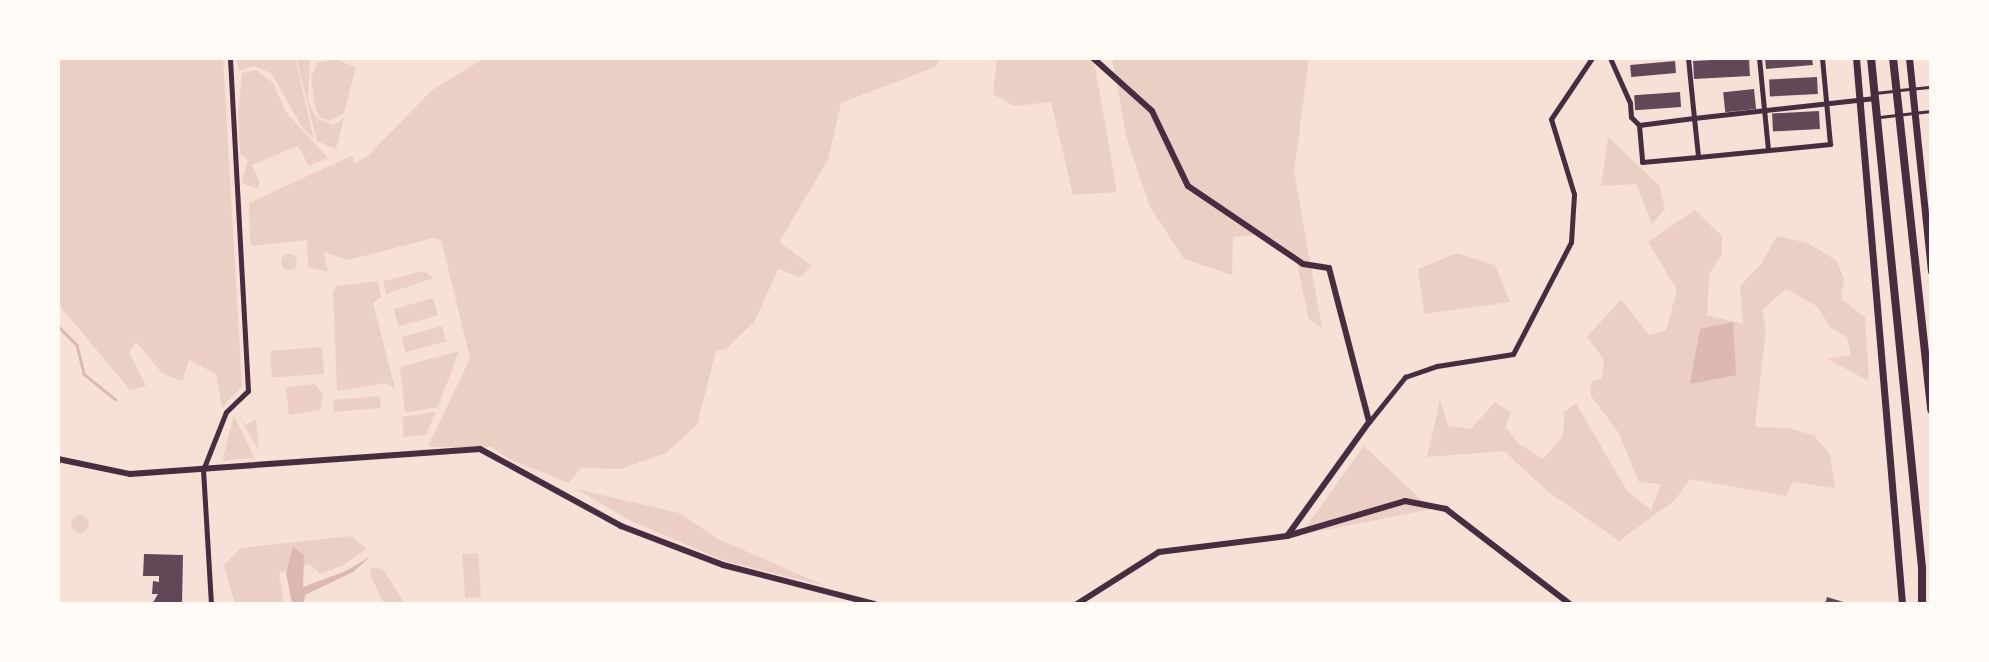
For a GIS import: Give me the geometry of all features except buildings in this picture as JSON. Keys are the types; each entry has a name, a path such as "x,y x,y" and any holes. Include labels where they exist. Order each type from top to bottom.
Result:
{"main road":[{"path":"1856,58 1902,604"},
{"path":"1871,58 1922,568 1922,604"},
{"path":"1894,58 1931,410"},
{"path":"1909,58 1931,271"}],"street":[{"path":"211,604 203,470 226,412 248,391 230,58"},
{"path":"1093,58 1152,111 1188,186 1303,264 1329,268 1369,422"},
{"path":"1287,536 1405,377 1437,366 1513,354 1571,242 1574,194 1551,119 1592,58"},
{"path":"1610,58 1630,103 1631,117 1639,125 1642,162 1830,144 1822,58"},
{"path":"1688,58 1698,157"},
{"path":"1759,58 1768,150"},
{"path":"1639,125 1861,100 1875,95"},
{"path":"58,459 130,474 480,449 621,526 723,565 875,604"},
{"path":"1077,604 1159,552 1287,536 1394,503 1446,509 1570,604"}],"lane":[{"path":"1875,95 1931,87"},
{"path":"1877,118 1931,111"}],"shaded area":[{"path":"58,58 223,58 242,386 222,408 216,374 189,360 182,381 162,373 136,342 129,352 146,386 130,390 58,304"},
{"path":"236,58 295,58 314,139 302,127 271,73 253,66 239,71"},
{"path":"296,58 308,58 310,62 308,100 316,118 333,125 344,118 336,149 317,141"},
{"path":"485,58 940,58 935,67 841,103 828,160 779,242 812,266 800,277 778,269 755,321 726,349 716,351 697,425 666,453 621,469 581,468 569,483 511,460 491,447 428,447 470,358 441,240 433,238 348,260 324,252 328,272 308,267 307,240 252,246 250,240 249,203 353,155 354,164 369,155 432,90"},
{"path":"997,58 1104,58 1094,61 1117,192 1073,195 1051,102 1014,106 993,94"},
{"path":"1112,58 1309,58 1294,172 1322,328 1309,319 1296,260 1263,234 1233,237 1232,275 1184,259 1150,207 1127,139"},
{"path":"334,59 356,67 344,113 330,121 319,117 311,78 317,63"},
{"path":"256,70 273,83 286,112 328,158 309,166 298,146 252,165 260,183 257,189 242,183 248,160 240,154 238,113 242,73"},
{"path":"1608,137 1659,185 1665,209 1652,224 1636,184 1601,186"},
{"path":"1695,210 1722,236 1722,254 1709,275 1707,315 1743,324 1740,286 1761,264 1777,236 1808,243 1837,261 1844,279 1841,299 1865,317 1869,381 1827,359 1851,355 1847,338 1830,327 1818,307 1786,289 1762,310 1766,330 1755,427 1788,428 1814,435 1830,455 1835,488 1793,482 1786,496 1690,479 1675,500 1619,541 1546,490 1504,451 1427,457 1440,399 1448,426 1471,429 1495,402 1511,413 1505,427 1519,444 1543,459 1563,436 1564,412 1576,403 1627,491 1651,510 1661,484 1639,482 1618,432 1591,396 1591,382 1602,378 1604,360 1587,337 1621,299 1649,335 1666,330 1677,290 1648,242"},
{"path":"1457,253 1495,265 1510,302 1424,314 1418,269"},
{"path":"286,254 292,254 297,262 295,268 286,270 281,265 281,259"},
{"path":"424,271 434,278 386,294 383,281"},
{"path":"378,281 381,297 373,303 395,388 385,383 337,391 333,292 337,286"},
{"path":"433,298 438,315 399,327 394,309"},
{"path":"1733,322 1736,375 1690,384 1700,329"},
{"path":"442,326 446,341 406,352 401,337"},
{"path":"322,347 324,374 272,378 270,351"},
{"path":"459,351 438,407 405,413 400,367"},
{"path":"315,384 323,394 320,410 289,415 286,387"},
{"path":"380,396 381,408 334,412 333,400"},
{"path":"436,412 426,435 403,437 403,417"},
{"path":"238,414 246,425 256,419 259,451"},
{"path":"234,415 254,458 222,461"},
{"path":"1364,446 1431,509 1300,535"},
{"path":"576,489 679,513 718,539 826,586 725,561 631,521"},
{"path":"80,515 86,518 89,524 86,530 80,533 74,530 71,524 74,518"},
{"path":"352,536 366,549 344,565 320,574 309,564 279,573 284,604 235,604 224,565 241,548"},
{"path":"293,547 304,555 303,587 346,571 371,556 353,572 305,595 304,604 292,604 286,573"},
{"path":"478,553 481,597 465,598 462,554"},
{"path":"372,567 383,569 405,604 384,604 370,574"}],"waterway":[{"path":"58,326 77,345 84,374 115,399"}]}
